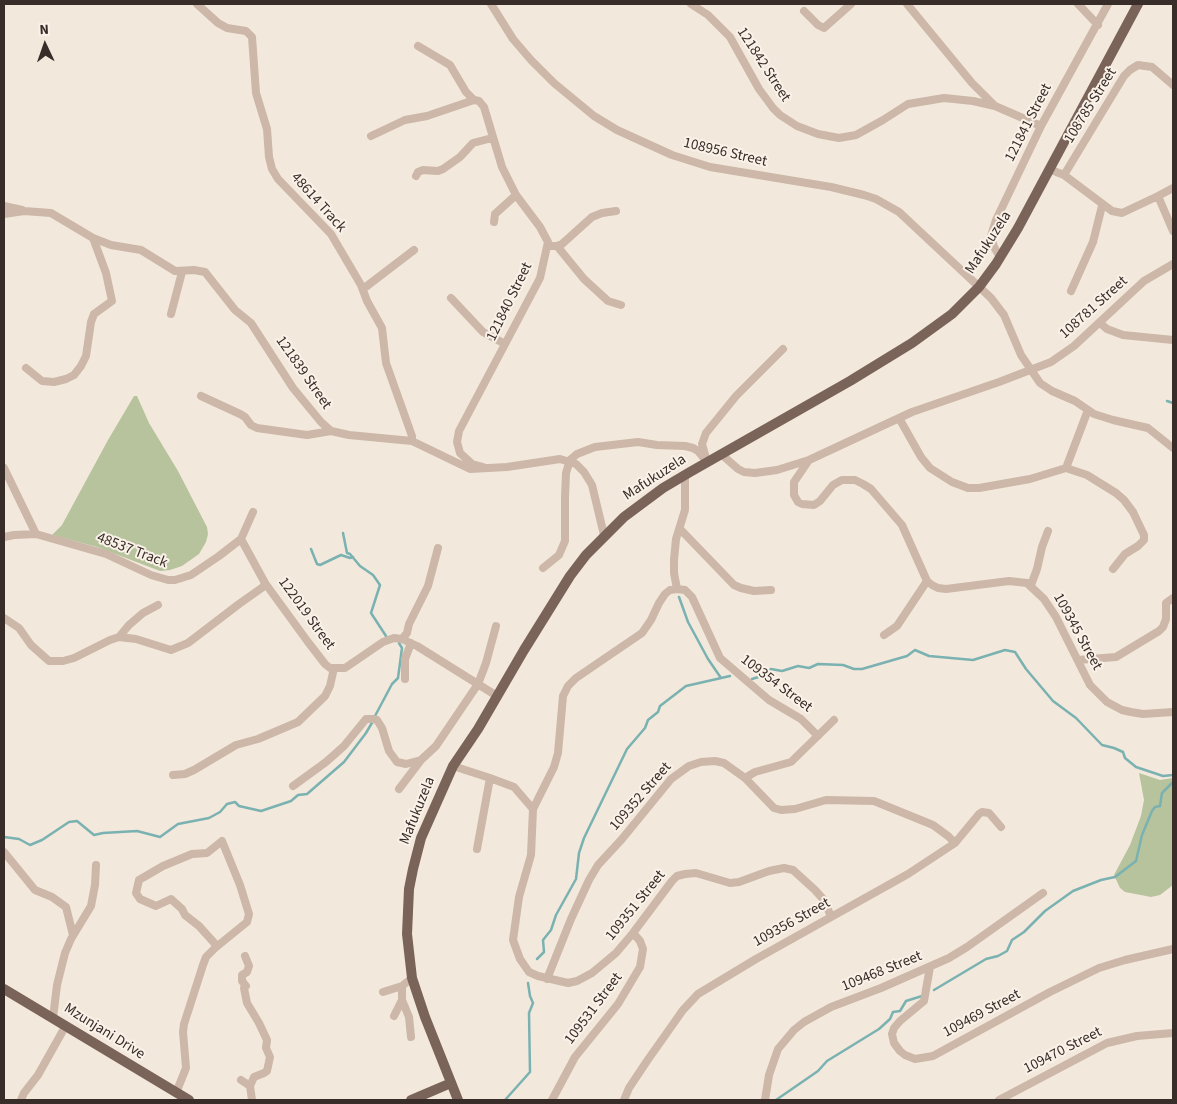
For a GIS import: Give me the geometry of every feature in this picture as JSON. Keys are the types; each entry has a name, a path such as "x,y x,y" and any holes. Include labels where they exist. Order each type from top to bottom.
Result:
{"main road":[{"name":"Mafukuzela","path":"458,1100 425,1017 412,978 407,927 408,902 413,869 421,838 453,766 478,729 570,576 604,535 635,508 707,462 835,390 912,343 946,318 979,287 1000,257 1138,4"},
{"name":"Mzunjani Drive","path":"4,989 189,1100"},
{"path":"411,1100 451,1083"}],"street":[{"name":"48614 Track","path":"197,4 218,23 227,28 246,31 252,37 256,93 267,129 269,157 274,174 331,234 363,289 382,328 386,363 412,436 412,441"},
{"name":"108956 Street","path":"492,4 513,39 531,60 554,83 594,116 617,130 672,156 710,167 831,187 876,199 899,212 991,298 1004,315 1021,355 1035,377 1046,388 1075,401 1102,417 1148,428 1173,448"},
{"name":"121842 Street","path":"691,4 708,15 730,37 766,100 773,108 796,126 818,134 838,138 856,135 883,120 902,106 944,98 958,98 995,106 1041,126"},
{"path":"804,11 812,20 824,28 850,4"},
{"path":"907,4 972,83 995,106"},
{"path":"1078,4 1098,24"},
{"name":"121841 Street","path":"1000,257 992,240 992,230 1041,126 1108,4"},
{"path":"418,46 450,64 466,92 474,100 482,103 502,167 516,195 553,246 602,296 615,304 622,305"},
{"name":"108785 Street","path":"1064,176 1124,76 1130,70 1138,65 1152,67 1173,85"},
{"path":"371,136 404,120 427,116 474,100"},
{"path":"416,176 418,172 423,170 438,171 442,169 460,157 474,143 492,138"},
{"path":"1049,169 1064,176 1102,206 1122,213 1173,188"},
{"path":"494,222 495,214 516,195"},
{"path":"1158,196 1173,231"},
{"path":"4,206 24,211"},
{"path":"1071,291 1093,242 1102,206"},
{"path":"4,214 24,211"},
{"name":"121839 Street","path":"24,211 51,213 92,238 111,245 141,250 170,269 182,272 198,270 205,272 235,310 252,323 293,388 321,422 331,431 348,435 412,441 464,467 477,470 553,459 570,461"},
{"path":"553,246 562,244 592,217 616,211"},
{"path":"26,368 42,381 54,382 66,379 81,366 86,356 94,314 112,301 106,273 92,238"},
{"name":"121840 Street","path":"490,469 472,464 464,458 460,453 457,437 467,414 540,278 553,246"},
{"path":"363,289 414,250"},
{"name":"108781 Street","path":"1031,369 1051,362 1065,353 1144,281 1173,264"},
{"path":"171,314 182,272"},
{"path":"451,298 484,332 505,344"},
{"path":"1100,323 1107,329 1123,335 1173,340"},
{"path":"707,462 702,444 706,433 736,396 783,349"},
{"path":"721,454 744,472 771,472 809,460 899,418 1031,369"},
{"path":"201,396 240,414 257,428 307,435 331,431"},
{"path":"1066,468 1088,410"},
{"path":"899,418 921,457 930,468 952,482 968,488 979,488 1030,479 1066,468 1087,475 1116,493 1124,500 1142,528 1144,540 1125,554 1113,570"},
{"path":"543,568 559,554 565,541 564,497 566,473 573,456 585,450 638,442 693,448 707,462"},
{"path":"809,460 794,482 794,495 798,502 814,504 820,501 833,485 842,480 855,480 864,484 871,489 902,525 928,581 938,588 946,590 1010,580 1031,585 1040,551 1048,531"},
{"path":"570,461 584,472 592,485 604,535"},
{"path":"4,468 36,534"},
{"path":"453,766 514,788 533,808 554,767 558,753 563,696 568,686 576,678 642,632 665,594 670,590 677,589 674,560 676,539 685,510 685,476"},
{"path":"241,539 253,512"},
{"path":"680,529 734,585 754,591 771,590"},
{"name":"48537 Track","path":"4,537 36,534 106,554 151,575 168,580 191,575 241,539"},
{"name":"122019 Street","path":"241,539 265,583 325,664 334,668 344,668 384,642 394,638 402,639"},
{"path":"438,548 428,586 409,624 407,633 402,639 497,696"},
{"path":"884,636 897,626 928,581"},
{"path":"4,618 19,628 31,645 49,661 55,662 74,658 119,637 136,639 165,649 175,649 196,637 263,588 265,583"},
{"name":"109345 Street","path":"1031,585 1044,599 1056,617 1090,685 1115,706 1131,712 1143,714 1173,712"},
{"name":"109354 Street","path":"677,589 684,590 692,597 720,658 769,700 801,719 818,736"},
{"path":"1078,660 1116,656 1159,631 1166,619 1166,603 1173,598"},
{"path":"119,637 128,625 143,613 158,606"},
{"path":"399,789 436,746 478,684 496,626"},
{"path":"405,679 405,659 411,643"},
{"path":"173,775 185,774 236,745 258,739 298,722 325,696 330,686 334,668"},
{"path":"293,786 344,746 366,719 377,720 382,728 389,751 397,762 406,764 422,760"},
{"path":"745,778 755,772 790,762 834,720"},
{"name":"109352 Street","path":"547,979 571,919 598,865 671,779 689,766 701,762 715,761 733,768 774,808 780,810 795,809 826,800 874,801 933,825 955,843"},
{"path":"477,849 490,778"},
{"name":"109351 Street","path":"533,808 531,855 519,897 513,940 520,959 530,972 547,979 568,983 577,981 592,973 616,953 634,933 672,881 677,876 685,874 696,873 730,883 784,868 798,874 815,890 823,899 831,916"},
{"name":"109356 Street","path":"624,1100 629,1088 647,1061 683,1010 698,994 831,916 908,874 961,838 976,817 982,812 989,813 1001,826"},
{"path":"176,1093 186,1068 184,1024 206,957 247,922 249,914 240,884 222,841 207,853 192,854 163,866 139,880 136,893 140,899 156,906 171,899 182,909 184,915 199,926 217,946"},
{"path":"4,852 35,890 52,897 66,907 74,935"},
{"path":"52,1018 65,953 91,906 96,885 96,865"},
{"name":"109468 Street","path":"765,1100 773,1062 778,1049 794,1030 831,1007 930,967 967,947 1043,893"},
{"name":"109531 Street","path":"552,1100 574,1057 618,1004 640,967 643,949 634,933"},
{"name":"109469 Street","path":"930,967 924,1001 900,1021 892,1034 894,1043 900,1051 905,1056 915,1059 929,1058 1090,972 1118,962 1173,949"},
{"path":"245,956 249,966 247,972 242,975 242,981 246,986 244,988 247,1003 260,1023 266,1040 266,1048 270,1056 267,1071 264,1074 254,1076 250,1086 252,1100"},
{"path":"383,992 402,986 412,978"},
{"path":"402,986 402,1000 409,1016 411,1037"},
{"path":"394,1016 402,1000"},
{"path":"21,1100 24,1093 38,1076 65,1027"},
{"name":"109470 Street","path":"998,1100 1107,1043 1137,1036 1173,1033"},
{"path":"241,1080 250,1086"}],"green space":[{"path":"134,396 137,396 149,423 178,471 207,527 206,542 199,554 182,566 170,570 160,571 97,547 52,535 62,525"},
{"path":"1139,773 1160,780 1173,778 1173,885 1160,895 1151,897 1125,892 1120,888 1114,875 1130,845 1141,816 1144,800"}],"waterway":[{"path":"1167,401 1173,403"},
{"path":"343,533 347,553 360,566 373,575 380,585 371,613 386,636"},
{"path":"311,549 317,564 320,565 341,555 353,557"},
{"path":"679,597 688,622 708,659 721,678"},
{"path":"375,716 392,684 398,678 402,648 399,643"},
{"path":"752,679 765,675 771,669 782,671 798,666 809,668 818,664 843,665 854,669 862,669 907,656 915,650 929,656 973,660 1005,650 1015,652 1026,669 1053,701 1076,718 1102,745 1123,752 1125,758 1136,767 1163,776 1173,775"},
{"path":"537,959 544,952 543,940 551,930 556,915 576,879 579,853 584,838 627,749 645,728 648,720 658,712 660,706 686,686 730,676"},
{"path":"4,837 19,839 30,845 42,840 69,822 77,821 94,835 137,831 160,837 178,824 209,818 220,812 227,804 235,802 239,806 261,811 291,801 298,795 307,794 344,762 373,721"},
{"path":"934,990 986,959 1007,951 1012,940 1024,932 1045,911 1073,891 1101,880 1115,877 1136,861 1142,835 1152,811 1155,807 1160,806 1162,793 1173,782"},
{"path":"505,1100 530,1072 529,1013 533,1003 528,983"},
{"path":"776,1100 818,1071 827,1061 879,1029 890,1019 893,1012 900,1011 906,1001 922,996"}]}
